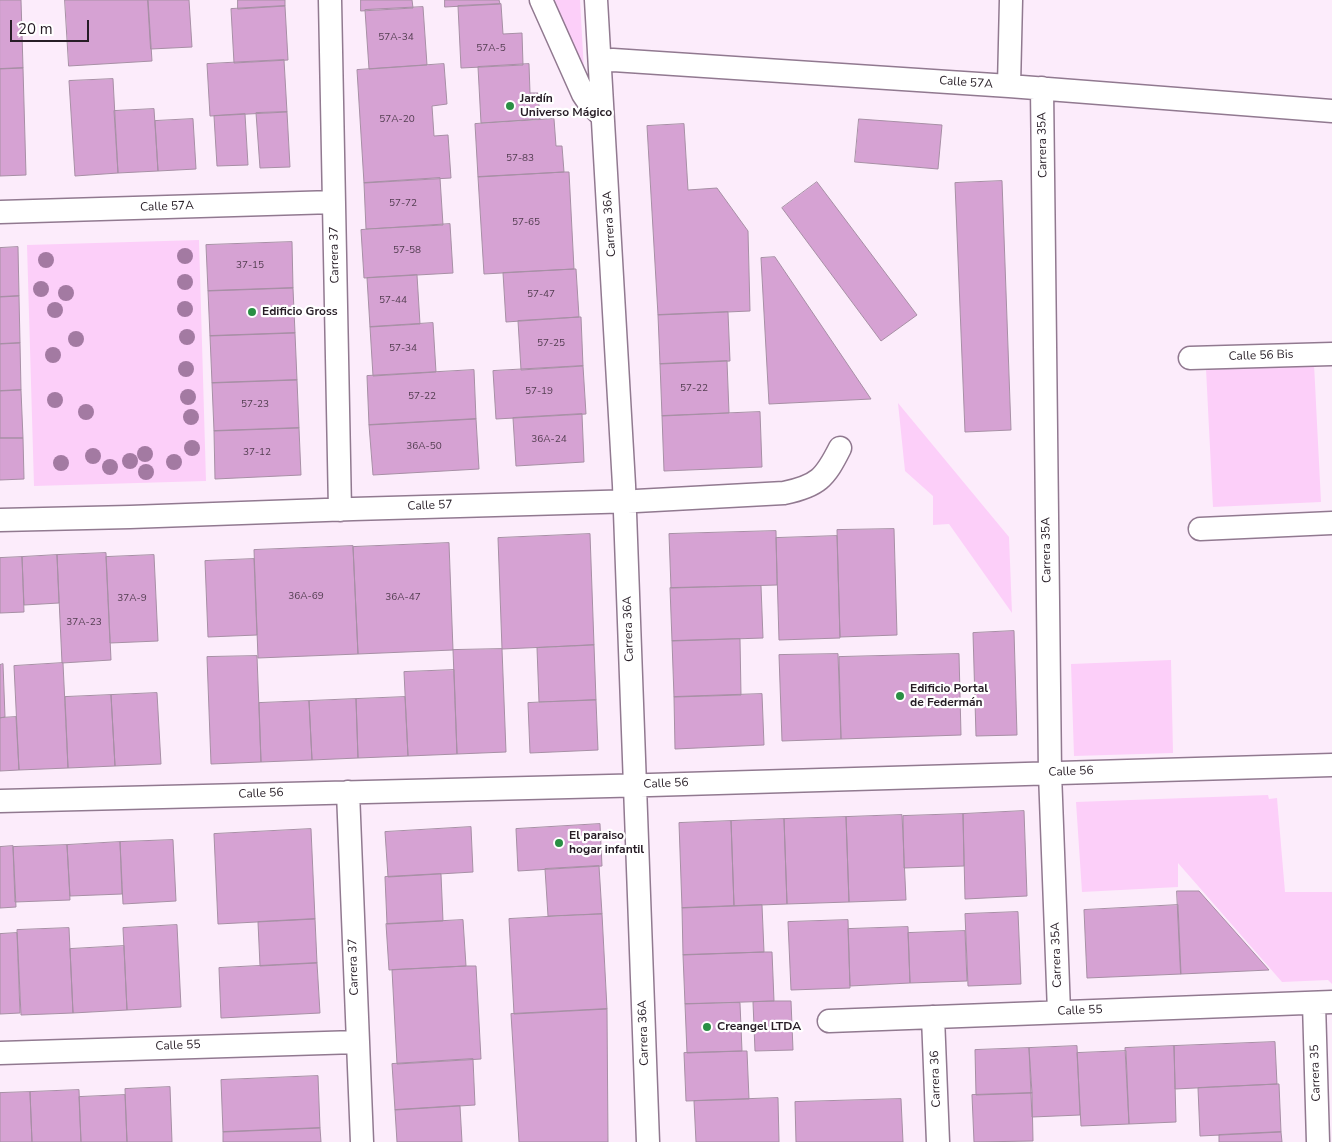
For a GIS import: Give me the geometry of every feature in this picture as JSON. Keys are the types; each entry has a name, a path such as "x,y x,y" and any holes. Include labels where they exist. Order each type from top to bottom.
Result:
{"street":[{"name":"Carrera 37","path":"330,0 340,510"},
{"path":"541,0 583,94 602,116"},
{"name":"Carrera 36A","path":"596,0 625,501 648,1142"},
{"path":"1009,86 1011,0"},
{"name":"Calle 57A","path":"600,61 613,60 1042,88 1332,111"},
{"name":"Carrera 35A","path":"1042,88 1050,773 1059,1012"},
{"name":"Calle 57A","path":"0,212 334,202"},
{"name":"Calle 56 Bis","path":"1190,358 1332,354"},
{"name":"Calle 57","path":"0,520 625,501 784,493 806,489 828,472 840,448"},
{"path":"1200,529 1332,523"},
{"name":"Calle 56","path":"0,801 635,786 1332,765"},
{"name":"Carrera 37","path":"348,792 362,1142"},
{"name":"Calle 55","path":"829,1021 1323,1003"},
{"name":"Carrera 35","path":"1318,1142 1323,1003"},
{"name":"Carrera 36","path":"933,1017 938,1142"},
{"name":"Calle 55","path":"0,1053 357,1042"}],"shaded area":[{"path":"554,0 580,0 584,71 556,10"},
{"path":"199,240 206,481 34,486 27,245"},
{"path":"1314,364 1321,502 1213,507 1206,369"},
{"path":"898,403 1009,537 1012,613 949,524 933,525 933,496 905,471"},
{"path":"1171,660 1173,753 1074,756 1071,664"},
{"path":"1268,795 1269,799 1277,798 1285,892 1332,892 1332,984 1328,980 1282,982 1178,863 1178,887 1082,892 1076,802"}],"building":[{"path":"0,0 21,0 23,68 0,69"},
{"path":"65,0 148,0 152,61 69,66"},
{"path":"148,0 189,0 192,47 151,49"},
{"path":"238,0 285,0 285,6 238,9"},
{"path":"361,0 412,0 413,8 361,11"},
{"path":"445,0 499,0 500,4 445,7"},
{"path":"501,4 503,34 522,33 523,65 461,68 458,6"},
{"path":"285,6 288,60 234,63 231,9"},
{"path":"423,7 427,65 369,69 365,10"},
{"path":"284,60 287,112 210,116 207,64"},
{"path":"444,64 447,104 432,106 434,136 448,135 451,178 364,183 357,70"},
{"name":"Jardín Universo Mágico","path":"529,64 530,93 538,93 540,119 481,123 478,67"},
{"path":"23,68 26,175 0,176 0,69"},
{"path":"113,79 118,173 75,176 69,81"},
{"path":"154,109 158,171 118,173 114,111"},
{"path":"287,112 290,167 260,168 256,113"},
{"path":"245,114 248,165 217,166 214,116"},
{"path":"193,119 196,169 158,171 155,121"},
{"path":"554,119 556,146 562,146 564,172 478,177 475,124"},
{"path":"859,119 942,125 938,169 855,162"},
{"path":"684,124 688,190 717,188 748,231 750,311 658,315 647,126"},
{"path":"569,172 574,269 484,274 478,177"},
{"path":"440,178 443,225 366,229 364,183"},
{"path":"1002,181 1011,430 965,432 955,183"},
{"path":"817,182 917,315 881,341 782,208"},
{"path":"450,224 453,273 364,278 361,230"},
{"path":"292,242 293,288 208,291 206,245"},
{"path":"18,247 19,296 0,297 0,248"},
{"path":"775,257 871,399 769,404 761,258"},
{"path":"576,269 579,317 506,322 503,273"},
{"path":"417,275 420,324 370,327 367,278"},
{"name":"Edificio Gross","path":"293,288 295,333 210,336 208,291"},
{"path":"19,296 20,343 0,344 0,297"},
{"path":"728,312 730,361 660,364 658,315"},
{"path":"581,317 583,366 521,370 518,321"},
{"path":"433,323 436,372 373,376 370,327"},
{"path":"295,333 297,380 212,383 210,336"},
{"path":"20,343 21,390 0,391 0,344"},
{"path":"727,361 729,413 662,416 660,364"},
{"path":"583,366 586,414 496,419 493,371"},
{"path":"474,370 476,419 369,425 367,376"},
{"path":"297,380 299,428 214,431 212,383"},
{"path":"21,390 23,438 0,438 0,391"},
{"path":"760,412 762,467 664,471 662,416"},
{"path":"582,414 584,462 516,466 513,418"},
{"path":"476,419 479,469 373,475 369,425"},
{"path":"299,428 301,475 215,479 214,431"},
{"path":"0,438 23,438 24,479 0,480"},
{"path":"894,529 897,635 840,637 837,530"},
{"path":"776,531 777,585 671,588 669,534"},
{"path":"590,534 594,645 502,649 498,538"},
{"path":"837,536 840,638 779,640 776,538"},
{"path":"449,543 453,650 358,654 353,547"},
{"path":"353,546 358,654 258,658 254,550"},
{"path":"106,553 111,660 62,663 57,555"},
{"path":"57,555 59,603 24,605 22,557"},
{"path":"154,555 158,641 110,643 106,557"},
{"path":"22,557 24,612 0,613 0,558"},
{"path":"254,559 257,635 208,637 205,561"},
{"path":"761,586 763,638 672,641 670,588"},
{"path":"1014,631 1017,735 976,736 973,633"},
{"path":"740,639 741,695 674,697 672,641"},
{"path":"594,645 596,700 539,702 537,648"},
{"path":"502,649 506,752 457,754 453,650"},
{"path":"838,654 841,739 782,741 779,655"},
{"name":"Edificio Portal de Federmán","path":"959,654 961,735 841,739 839,657"},
{"path":"257,656 261,762 211,764 207,657"},
{"path":"63,663 68,768 19,770 14,666"},
{"path":"3,664 5,717 0,718 0,665"},
{"path":"454,670 457,754 408,756 404,672"},
{"path":"157,693 161,764 115,766 111,695"},
{"path":"762,694 764,745 675,749 674,697"},
{"path":"111,695 115,766 68,768 65,697"},
{"path":"405,697 408,756 358,758 356,699"},
{"path":"356,699 358,758 312,760 309,701"},
{"path":"596,700 598,750 530,753 528,703"},
{"path":"309,701 312,760 261,762 259,703"},
{"path":"16,717 19,770 0,771 0,718"},
{"path":"1024,811 1027,896 965,899 963,814"},
{"path":"963,814 964,866 904,868 903,816"},
{"path":"902,815 906,900 849,902 846,817"},
{"path":"846,817 849,902 787,904 784,819"},
{"path":"784,819 787,904 734,906 731,821"},
{"path":"731,821 734,906 682,908 679,823"},
{"path":"600,824 602,866 518,871 516,829"},
{"path":"471,827 473,872 388,877 385,832"},
{"path":"311,829 315,919 218,924 214,834"},
{"path":"173,840 176,901 123,904 120,842"},
{"path":"120,842 122,894 70,896 67,845"},
{"path":"67,845 70,900 15,902 13,847"},
{"path":"13,846 16,907 0,908 0,847"},
{"path":"599,866 602,914 548,916 545,869"},
{"path":"441,874 443,921 387,924 385,877"},
{"path":"1177,891 1199,891 1269,970 1181,974"},
{"path":"762,905 764,952 683,955 682,908"},
{"path":"1178,905 1181,974 1087,978 1084,910"},
{"path":"1018,912 1021,984 968,986 965,914"},
{"path":"602,914 607,1009 514,1014 509,919"},
{"path":"315,919 317,963 260,966 258,922"},
{"path":"463,920 466,966 389,970 386,924"},
{"path":"848,920 850,988 791,990 788,922"},
{"path":"177,925 181,1007 127,1010 123,928"},
{"path":"908,927 910,983 850,986 848,929"},
{"path":"69,928 73,1013 21,1015 17,930"},
{"path":"965,931 967,981 910,983 908,933"},
{"path":"17,933 20,1013 0,1014 0,934"},
{"path":"124,946 127,1010 73,1013 70,949"},
{"path":"772,952 774,1001 685,1004 683,955"},
{"path":"317,963 320,1013 221,1018 219,968"},
{"path":"476,966 481,1059 397,1064 392,970"},
{"path":"791,1001 793,1050 755,1051 753,1002"},
{"path":"740,1003 742,1051 687,1053 685,1004"},
{"path":"607,1009 608,1142 519,1142 511,1014"},
{"path":"1275,1042 1277,1084 1175,1089 1174,1046"},
{"path":"1077,1046 1080,1115 1032,1117 1029,1048"},
{"path":"1174,1046 1176,1122 1129,1124 1125,1048"},
{"path":"1029,1048 1032,1093 976,1095 975,1050"},
{"path":"747,1051 749,1099 686,1101 684,1053"},
{"path":"1126,1051 1129,1124 1081,1126 1077,1053"},
{"path":"473,1059 475,1105 395,1110 392,1064"},
{"path":"318,1076 320,1128 223,1132 221,1080"},
{"path":"1279,1084 1281,1132 1200,1136 1198,1088"},
{"path":"170,1087 172,1142 127,1142 125,1089"},
{"path":"79,1090 81,1142 32,1142 30,1092"},
{"path":"30,1092 32,1142 0,1142 0,1093"},
{"path":"1032,1093 1033,1141 974,1142 972,1095"},
{"path":"125,1095 127,1142 81,1142 79,1097"},
{"path":"778,1098 779,1142 696,1142 694,1101"},
{"path":"901,1099 903,1142 796,1142 795,1102"},
{"path":"460,1106 462,1142 397,1142 395,1110"},
{"path":"320,1128 321,1142 223,1142 223,1132"},
{"path":"1281,1132 1282,1142 1219,1142 1219,1135"}],"place":[{"name":"Jardín Universo Mágico","path":"510,106"},
{"name":"Edificio Gross","path":"252,312"},
{"name":"Edificio Portal de Federmán","path":"900,696"},
{"name":"El paraiso hogar infantil","path":"559,843"},
{"name":"Creangel LTDA","path":"707,1027"}]}
